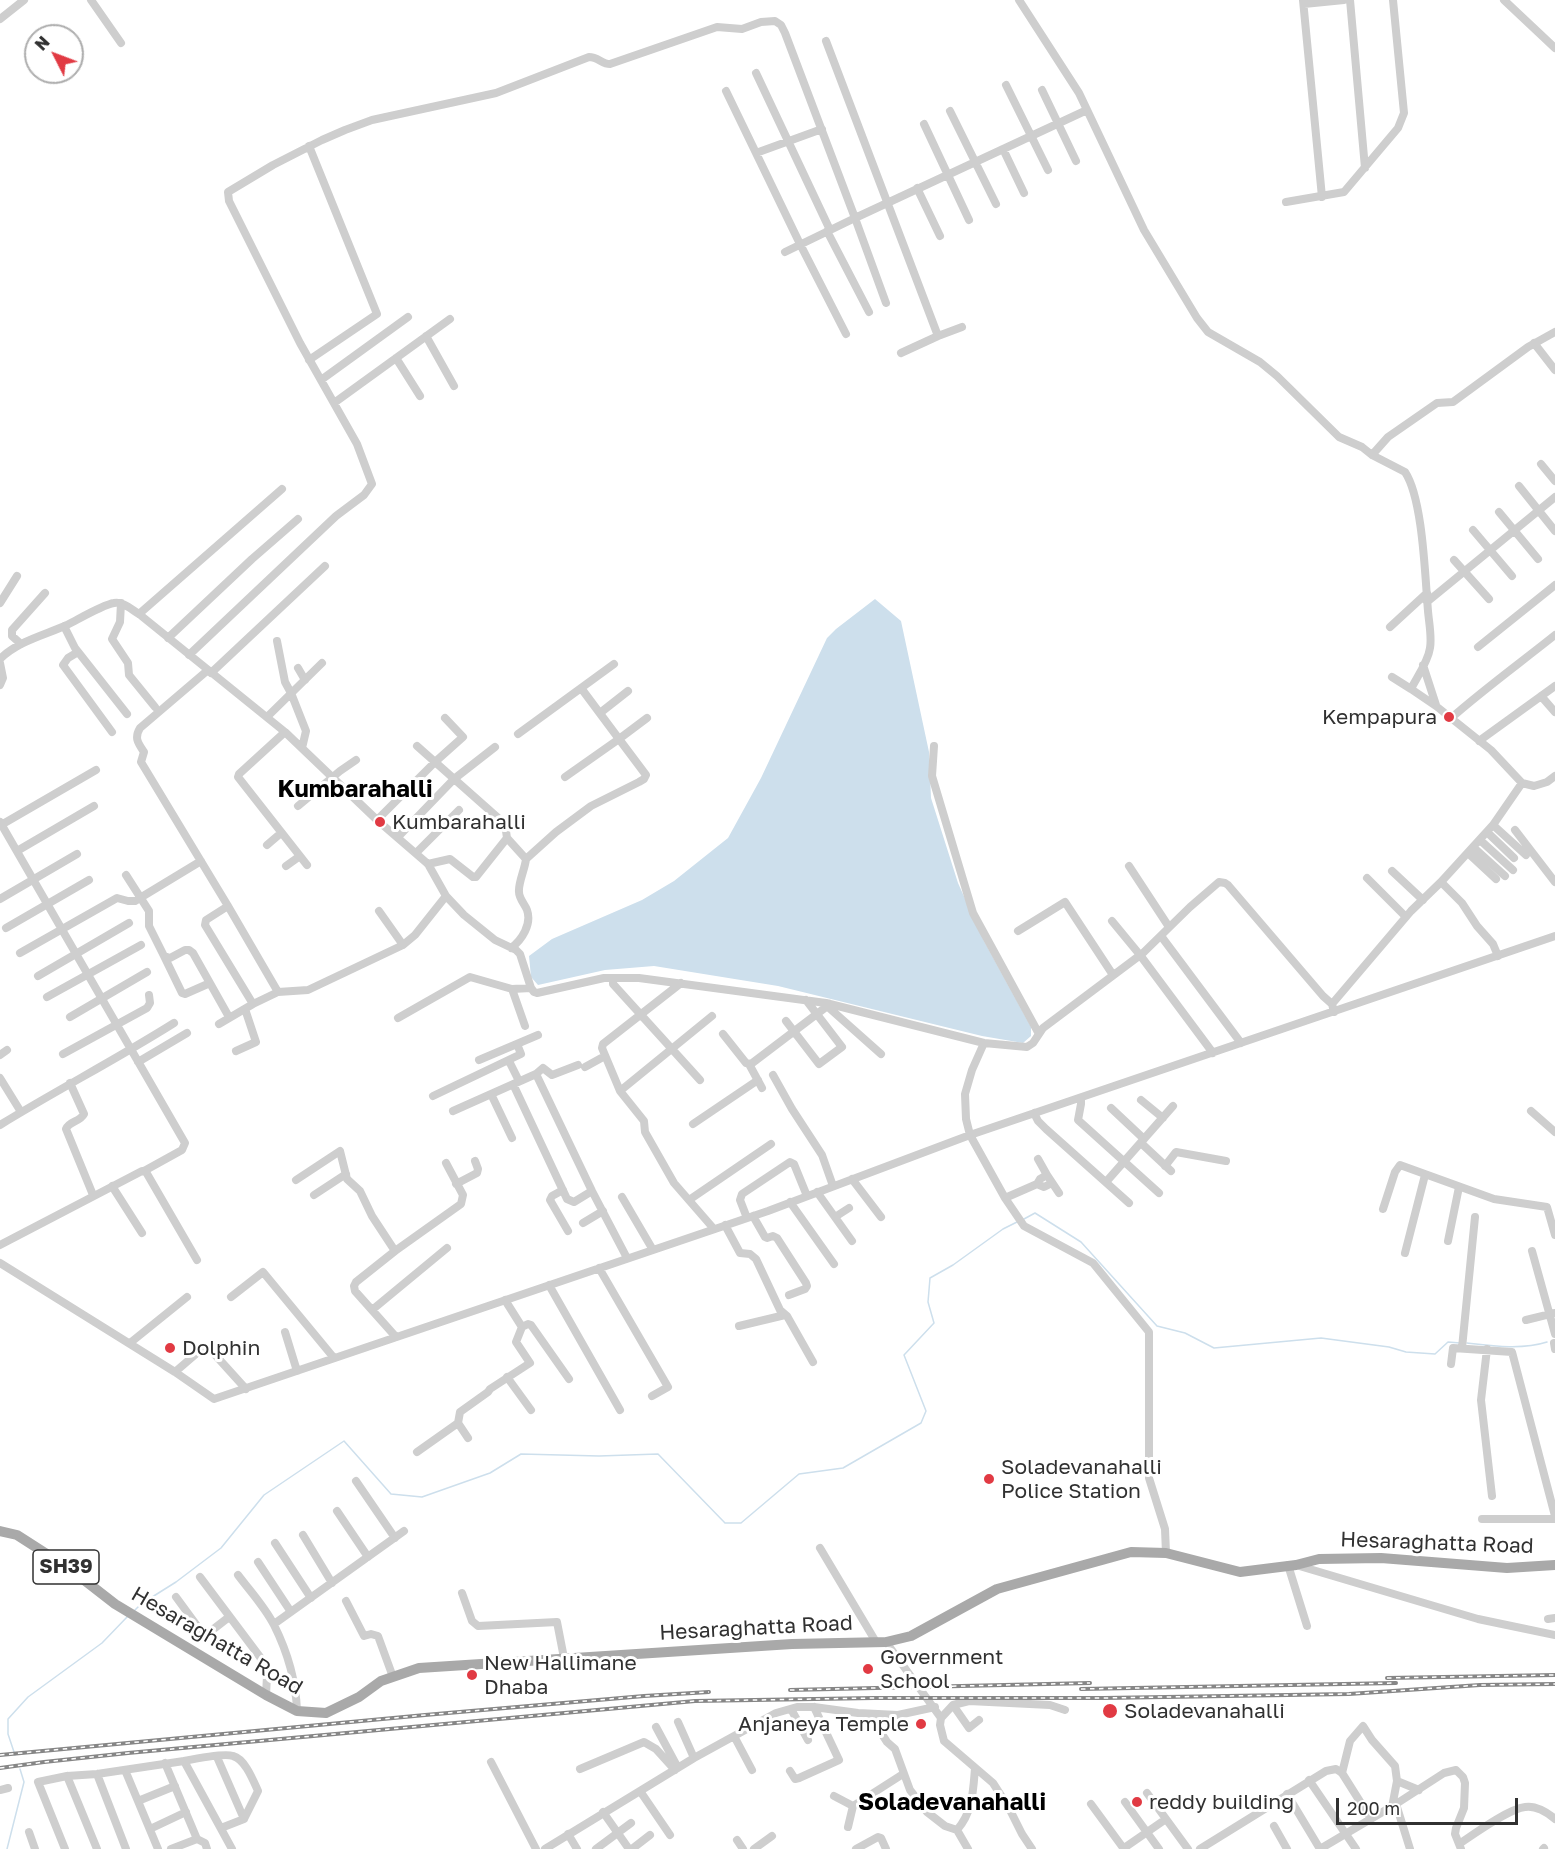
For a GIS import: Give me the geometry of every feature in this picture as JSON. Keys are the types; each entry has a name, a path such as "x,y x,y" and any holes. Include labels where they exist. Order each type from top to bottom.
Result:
{"main road":[{"name":"Hesaraghatta Road","path":"0,1531 17,1535 70,1569 115,1604 266,1695 297,1712 326,1713 359,1697 381,1681 419,1668 792,1644 881,1642 911,1636 997,1589 1131,1551 1166,1552 1240,1572 1319,1559 1381,1558 1507,1568 1555,1565"}],"street":[{"path":"0,19 24,0"},
{"path":"91,0 121,43"},
{"path":"1019,0 1079,93 1144,230 1197,318 1208,332 1260,362 1277,376 1332,432 1405,472 1411,481 1427,597 1430,648 1411,689"},
{"path":"1322,197 1304,2 1344,0"},
{"path":"1350,0 1365,168"},
{"path":"1286,202 1344,192 1398,128 1404,113 1393,0"},
{"path":"1504,0 1555,48"},
{"path":"189,655 336,516 370,489 372,484 357,444 309,360 227,196 228,192 309,146 372,120 496,93 589,57 610,64 717,27 742,29 760,22 775,21 785,33 886,303"},
{"path":"826,41 938,336"},
{"path":"756,73 828,230 869,312"},
{"path":"1006,85 1048,170"},
{"path":"1042,90 1076,160"},
{"path":"726,92 846,334"},
{"path":"784,252 1087,110"},
{"path":"950,111 996,204"},
{"path":"924,124 969,220"},
{"path":"756,153 822,129"},
{"path":"309,146 377,314 309,360"},
{"path":"1003,148 1024,193"},
{"path":"917,188 940,236"},
{"path":"321,380 408,317"},
{"path":"334,404 450,319"},
{"path":"901,353 962,327"},
{"path":"1372,455 1388,437 1437,403 1453,402 1534,343 1555,332"},
{"path":"426,336 454,386"},
{"path":"1534,343 1555,370"},
{"path":"396,358 420,396"},
{"path":"1541,464 1555,481"},
{"path":"1519,486 1555,531"},
{"path":"139,614 282,489"},
{"path":"1390,627 1427,597 1464,572 1555,498"},
{"path":"1499,512 1538,559"},
{"path":"168,638 298,519"},
{"path":"1473,531 1512,576"},
{"path":"1454,560 1489,599"},
{"path":"278,992 141,762 144,752 136,735 140,728 209,672 325,566"},
{"path":"0,603 17,576"},
{"path":"1478,646 1555,585"},
{"path":"21,644 12,636 12,630 45,593"},
{"path":"0,685 3,678 0,661 6,653 112,603 121,603 139,614 285,732 377,820 428,864 446,896 464,915 495,940 520,954 531,988 537,993 604,978 639,978 806,1000 984,1043 1027,1047 1033,1043 1043,1028 1140,955 1219,882 1225,883 1333,1008"},
{"path":"121,603 120,622 112,639 128,663 129,675 154,707"},
{"path":"64,626 78,652 127,714"},
{"path":"1450,719 1555,635"},
{"path":"278,641 285,682 306,731 302,748"},
{"path":"78,652 68,658 63,665 112,732"},
{"path":"267,717 322,663"},
{"path":"518,734 614,664"},
{"path":"1424,665 1436,706"},
{"path":"298,668 305,680"},
{"path":"1392,676 1436,706 1491,750 1522,783 1534,786 1547,782 1555,776"},
{"path":"1479,741 1555,686"},
{"path":"511,948 520,941 528,924 528,915 519,891 526,859 556,832 591,806 644,779 646,775 581,688"},
{"path":"600,713 628,691"},
{"path":"1541,696 1555,712"},
{"path":"377,820 464,736 445,718"},
{"path":"565,777 647,718"},
{"path":"285,732 238,777 307,865"},
{"path":"417,746 505,824 507,838 526,859"},
{"path":"934,746 932,777 973,913 1039,1034"},
{"path":"398,837 454,778 495,747"},
{"path":"298,806 356,760"},
{"path":"0,1245 93,1195 144,1171 182,1150 185,1143 1,823 96,770"},
{"path":"1547,782 1555,790"},
{"path":"1333,1008 1406,916 1480,840 1522,783"},
{"path":"16,851 94,806"},
{"path":"416,853 459,810"},
{"path":"1490,828 1526,855"},
{"path":"1490,828 1514,858"},
{"path":"1515,830 1555,882"},
{"path":"267,845 281,833"},
{"path":"428,864 450,858 476,877 507,838"},
{"path":"1480,840 1513,870"},
{"path":"1470,850 1506,876"},
{"path":"1470,850 1496,879"},
{"path":"0,898 77,854"},
{"path":"286,866 300,856"},
{"path":"20,953 117,898 131,902 201,861"},
{"path":"1129,866 1170,927"},
{"path":"1392,871 1422,900"},
{"path":"126,875 149,911 149,926 182,993 185,994 210,983"},
{"path":"1367,878 1406,916"},
{"path":"6,928 89,880"},
{"path":"1441,882 1462,903 1477,926 1493,944 1498,956"},
{"path":"219,1024 278,992 308,990 403,945 415,935 446,896"},
{"path":"1018,931 1065,902 1113,975"},
{"path":"228,906 206,920 205,925 249,1006 256,1042 237,1052"},
{"path":"379,911 403,945"},
{"path":"1112,921 1213,1053"},
{"path":"38,976 129,923"},
{"path":"1161,936 1241,1043"},
{"path":"0,1263 130,1343 214,1399 750,1217 970,1135 1213,1053 1333,1008 1555,936"},
{"path":"47,997 141,945"},
{"path":"164,956 171,958 185,950 193,953 229,1017"},
{"path":"70,1017 147,972"},
{"path":"398,1018 470,977 512,989 531,988"},
{"path":"613,978 613,984 700,1080"},
{"path":"681,983 603,1044 602,1048 620,1091 644,1121 645,1132 675,1183 714,1229"},
{"path":"512,989 525,1026"},
{"path":"63,1054 147,1008 150,1003 149,995"},
{"path":"786,1021 818,1063 821,1064 843,1047 806,1000"},
{"path":"748,1064 829,1005"},
{"path":"829,1005 881,1054"},
{"path":"620,1091 712,1016"},
{"path":"0,1125 70,1083 132,1050 174,1023"},
{"path":"138,1062 187,1033"},
{"path":"693,1124 760,1084 748,1064 723,1034"},
{"path":"479,1060 538,1035"},
{"path":"984,1043 972,1070 965,1094 966,1119 970,1135 1005,1198 1020,1221 1094,1263 1149,1332 1149,1478 1165,1529 1166,1552"},
{"path":"433,1096 521,1054 518,1044"},
{"path":"453,1111 536,1074 543,1068 552,1075 606,1056"},
{"path":"509,1061 516,1083 567,1199 574,1202 592,1191"},
{"path":"536,1074 627,1258"},
{"path":"773,1075 822,1155 833,1186"},
{"path":"70,1083 84,1114 81,1119 66,1129 93,1195"},
{"path":"1,1084 21,1112"},
{"path":"491,1094 512,1138"},
{"path":"1080,1098 1078,1120 1159,1193"},
{"path":"1141,1100 1163,1118"},
{"path":"1106,1182 1173,1106"},
{"path":"1111,1108 1168,1168 1176,1152 1226,1161"},
{"path":"1531,1111 1555,1132"},
{"path":"1034,1113 1046,1129 1130,1203"},
{"path":"689,1200 771,1144"},
{"path":"296,1180 340,1151 346,1177 360,1191 372,1216 395,1251"},
{"path":"1038,1159 1059,1193"},
{"path":"456,1184 477,1173 475,1161"},
{"path":"789,1295 805,1289 806,1283 777,1238 765,1237 740,1200 742,1194 790,1162 794,1164 807,1196"},
{"path":"396,1337 355,1291 354,1286 395,1251 461,1204 463,1195 446,1163"},
{"path":"1383,1209 1395,1172 1400,1165 1494,1199 1547,1207 1555,1235"},
{"path":"144,1171 196,1260"},
{"path":"1005,1198 1037,1184 1047,1175"},
{"path":"1405,1253 1425,1175"},
{"path":"314,1195 346,1177"},
{"path":"852,1179 881,1217"},
{"path":"1037,1184 1044,1187 1052,1183"},
{"path":"112,1186 142,1233"},
{"path":"1448,1241 1459,1187"},
{"path":"563,1190 552,1196 550,1200 568,1231"},
{"path":"817,1192 852,1241"},
{"path":"622,1197 653,1250"},
{"path":"790,1202 834,1264"},
{"path":"836,1217 849,1209"},
{"path":"584,1223 603,1211"},
{"path":"1462,1345 1475,1217"},
{"path":"725,1225 741,1253 750,1254 756,1259 780,1310 787,1316 813,1362"},
{"path":"372,1310 447,1248"},
{"path":"1532,1251 1553,1313 1555,1342"},
{"path":"599,1268 668,1387 652,1396"},
{"path":"231,1297 263,1272 334,1358"},
{"path":"549,1285 620,1410"},
{"path":"130,1343 187,1298"},
{"path":"505,1300 522,1327"},
{"path":"1526,1320 1553,1313"},
{"path":"739,1326 785,1315"},
{"path":"468,1438 458,1423 460,1412 530,1363 516,1342 522,1327 531,1325 569,1378"},
{"path":"285,1332 297,1371"},
{"path":"1451,1364 1453,1348 1462,1345 1512,1352 1555,1517 1482,1519"},
{"path":"175,1372 204,1347 208,1347 246,1389"},
{"path":"1487,1349 1481,1400 1492,1496"},
{"path":"507,1377 531,1410"},
{"path":"417,1452 458,1423"},
{"path":"356,1481 395,1538"},
{"path":"337,1511 368,1557"},
{"path":"274,1624 404,1531"},
{"path":"303,1535 332,1583"},
{"path":"275,1543 310,1598"},
{"path":"820,1548 881,1642 935,1707 941,1718"},
{"path":"258,1562 291,1612"},
{"path":"1307,1626 1292,1565 1478,1618 1555,1635"},
{"path":"238,1575 274,1624 291,1669 297,1712"},
{"path":"200,1577 260,1657 267,1676 266,1695"},
{"path":"462,1593 472,1622 478,1626 557,1622 564,1658"},
{"path":"176,1597 204,1633 211,1631 230,1617"},
{"path":"345,1601 364,1636 371,1634 378,1636 393,1677"},
{"path":"1032,1849 1010,1808 993,1783 944,1741 940,1725 941,1718 953,1705 969,1701 1050,1705 1065,1710"},
{"path":"953,1705 969,1728 979,1720"},
{"path":"545,1849 694,1758 776,1713 814,1707 898,1715 935,1707"},
{"path":"790,1771 795,1779 839,1760 814,1707"},
{"path":"791,1709 807,1740"},
{"path":"869,1714 887,1742 895,1749 910,1790 927,1812 945,1826 957,1830 968,1849"},
{"path":"678,1722 694,1758"},
{"path":"1342,1773 1350,1741 1364,1726 1372,1740 1395,1766 1397,1780 1394,1806 1410,1849"},
{"path":"656,1727 676,1769"},
{"path":"734,1736 752,1770"},
{"path":"580,1769 644,1742 656,1749 676,1769"},
{"path":"65,1849 38,1782 68,1776 232,1755 240,1760 258,1791 244,1819 221,1828"},
{"path":"217,1757 244,1819"},
{"path":"184,1761 232,1849"},
{"path":"491,1762 536,1849"},
{"path":"165,1763 197,1839 205,1843 207,1849"},
{"path":"957,1830 966,1820 970,1810 975,1768"},
{"path":"1200,1849 1309,1780 1326,1771 1336,1769 1342,1773 1371,1819"},
{"path":"1287,1794 1320,1849 1453,1769 1463,1777 1465,1783 1464,1808 1455,1834 1460,1847 1514,1810 1526,1806 1536,1807 1555,1818"},
{"path":"125,1770 158,1849"},
{"path":"97,1774 126,1849"},
{"path":"848,1827 853,1806 903,1774"},
{"path":"68,1776 97,1849"},
{"path":"1309,1780 1356,1849"},
{"path":"1397,1780 1419,1790"},
{"path":"138,1801 175,1786"},
{"path":"640,1791 670,1835"},
{"path":"1147,1793 1188,1849"},
{"path":"834,1796 853,1806"},
{"path":"1125,1802 1159,1849"},
{"path":"1091,1804 1124,1849 1166,1819"},
{"path":"150,1829 186,1812"},
{"path":"603,1812 631,1849 650,1834"},
{"path":"596,1849 632,1824"},
{"path":"1274,1827 1287,1849"},
{"path":"28,1832 35,1849"},
{"path":"567,1834 577,1849"},
{"path":"754,1849 772,1836"},
{"path":"855,1849 878,1837 881,1838 886,1849"},
{"path":"175,1848 197,1839"},
{"path":"737,1840 743,1849"}],"water":[{"path":"875,599 901,621 929,752 931,798 958,883 984,941 1031,1027 1031,1036 1023,1043 982,1036 778,986 654,966 605,970 538,985 531,977 529,956 552,939 642,900 674,881 728,838 761,778 827,638"}],"waterway":[{"path":"1024,1219 1035,1213 1081,1242 1157,1326 1185,1333 1214,1348 1321,1338 1389,1347 1406,1352 1435,1354 1448,1342 1460,1343"},
{"path":"134,1611 221,1548 264,1495 344,1441 391,1494 422,1497 490,1473 521,1454 599,1456 658,1454 725,1523 741,1523 799,1474 843,1468 921,1423 926,1411 904,1355 934,1323 928,1302 930,1278 1017,1222"},
{"path":"1467,1343 1518,1347 1547,1342"},
{"path":"15,1755 8,1734 8,1719 28,1697 102,1643 128,1616"},
{"path":"7,1849 24,1782 20,1769"}],"railway":[{"path":"1387,1678 1555,1675"},
{"path":"790,1690 1090,1683"},
{"path":"1081,1689 1396,1683"},
{"path":"0,1768 128,1753 695,1701 1349,1694 1480,1685 1555,1684"},
{"path":"0,1755 425,1715 709,1692"}],"place":[{"name":"Kempapura","path":"1449,717"},
{"name":"Kumbarahalli","path":"380,822"},
{"name":"Dolphin","path":"170,1348"},
{"name":"Soladevanahalli Police Station","path":"989,1479"},
{"name":"Government School","path":"868,1669"},
{"name":"New Hallimane Dhaba","path":"472,1675"},
{"name":"Soladevanahalli","path":"1110,1711"},
{"name":"Anjaneya Temple","path":"921,1724"},
{"name":"reddy building","path":"1137,1802"}],"district":[{"name":"Kumbarahalli","path":"355,789"},
{"name":"Soladevanahalli","path":"952,1802"}]}
